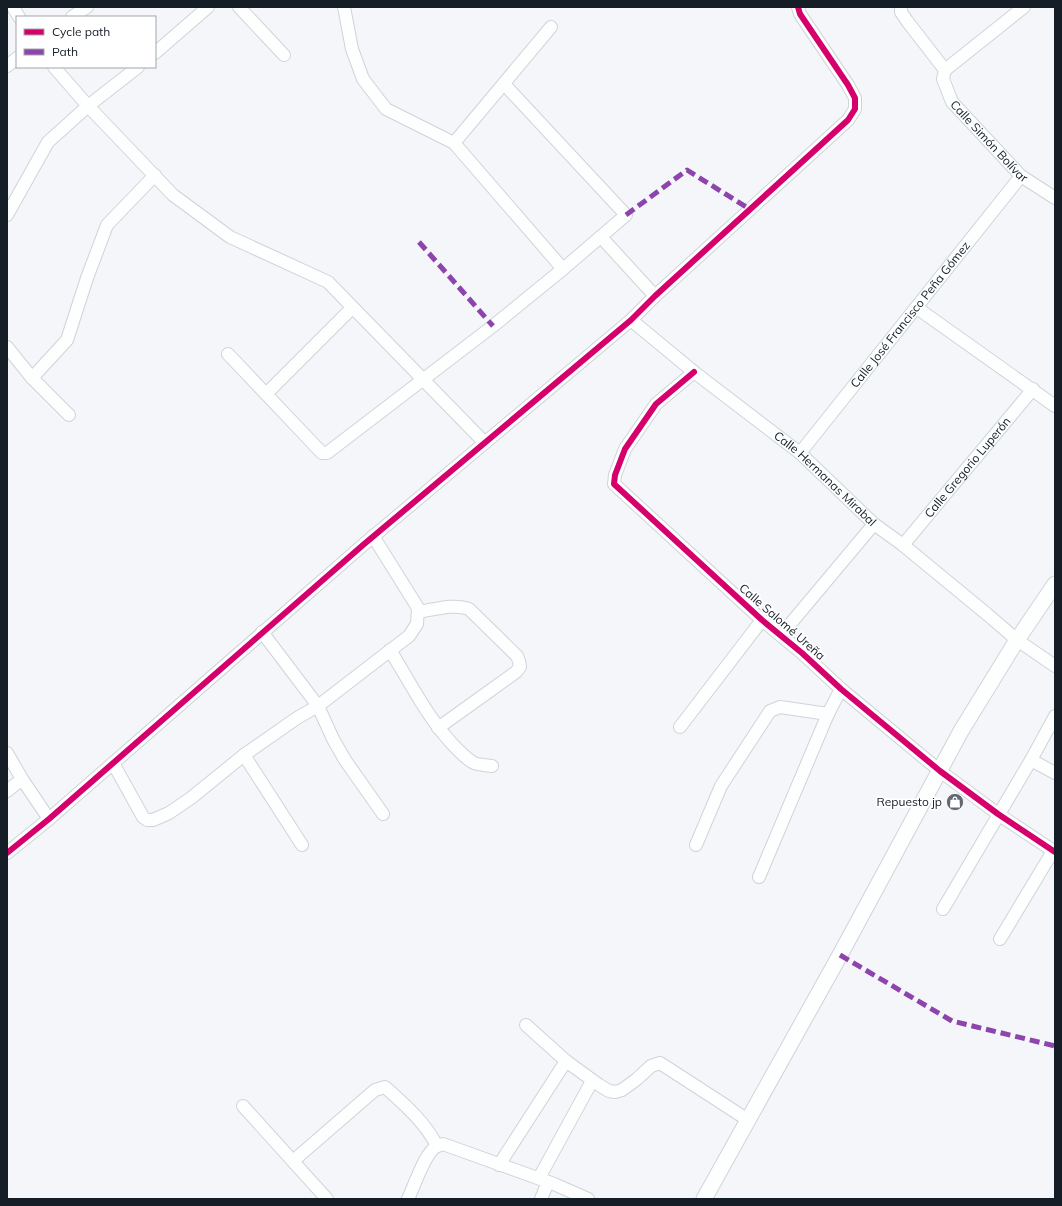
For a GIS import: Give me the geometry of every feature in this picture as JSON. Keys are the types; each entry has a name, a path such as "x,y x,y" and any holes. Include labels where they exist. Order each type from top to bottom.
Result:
{"street":[{"path":"13,7 18,16"},
{"path":"74,16 87,7"},
{"path":"156,52 208,7"},
{"path":"239,7 284,55"},
{"path":"344,7 352,49 363,79 386,109 454,143 563,269"},
{"path":"7,853 49,819 373,536 631,320 848,120 855,109 855,98 848,85 800,14 798,7"},
{"path":"901,7 901,12 907,21 945,70 1024,7"},
{"path":"454,143 551,27"},
{"path":"7,66 16,59"},
{"path":"55,68 88,106 173,195 230,237 328,282 484,442"},
{"path":"7,215 48,142 88,106 137,68"},
{"name":"Calle Simón Bolívar","path":"945,70 943,80 952,102 1021,176 1055,198"},
{"path":"228,354 322,453 327,453 494,326 602,237 626,215 504,84"},
{"path":"32,378 67,340 87,278 107,225 155,175"},
{"name":"Calle José Francisco Peña Gómez","path":"800,453 1021,176"},
{"path":"602,237 656,296"},
{"path":"266,394 352,308"},
{"path":"917,308 1055,406"},
{"name":"Calle Hermanas Mirabal","path":"631,320 694,372 800,453 874,524 904,545 1016,640 1055,666"},
{"path":"7,347 32,378 69,415"},
{"name":"Calle Salomé Ureña","path":"694,372 656,404 625,449 615,475 614,484 762,620 781,635 841,689 940,771 998,814 1054,852"},
{"name":"Calle Gregorio Luperón","path":"904,545 1033,389"},
{"path":"781,635 874,524"},
{"path":"113,763 144,817 147,820 153,820 169,813 244,755 297,718 318,706 409,636 417,624 418,608 373,536"},
{"path":"704,1199 840,955 961,732 1016,640 1055,584"},
{"path":"418,612 449,607 463,607 469,609 517,656 519,661 520,667 516,672 438,728"},
{"path":"680,727 762,620"},
{"path":"262,632 318,706 333,739 345,760 384,814"},
{"path":"390,650 438,728 462,754 474,763 492,766"},
{"path":"759,877 828,714 841,689"},
{"path":"696,845 721,786 770,711 780,707 828,714"},
{"path":"943,909 1031,760 1055,716"},
{"path":"7,753 22,779 49,819"},
{"path":"244,755 302,845"},
{"path":"1031,760 1055,773"},
{"path":"7,791 22,779"},
{"path":"1000,939 1054,852"},
{"path":"526,1025 566,1061 592,1081 609,1091 615,1092 622,1090 651,1066 660,1063 748,1120"},
{"path":"499,1165 566,1061"},
{"path":"541,1199 544,1180 592,1081"},
{"path":"293,1161 375,1090 385,1087 415,1115 431,1135 437,1146"},
{"path":"243,1106 328,1199"},
{"path":"408,1199 422,1166 433,1149 443,1144 544,1180 588,1199"}],"marked path":[{"path":"626,215 687,170 751,210"},
{"path":"419,242 493,326"},
{"path":"840,955 952,1021 1055,1046"}],"cycle path":[{"path":"7,853 49,819 363,545 631,320 655,296 848,120 855,109 855,98 848,85 800,14 798,7"},
{"path":"694,372 656,404 625,449 615,475 614,484 762,620 802,653 841,689 940,771 998,814 1055,852"}],"place":[{"name":"Repuesto jp","path":"955,802"}]}
